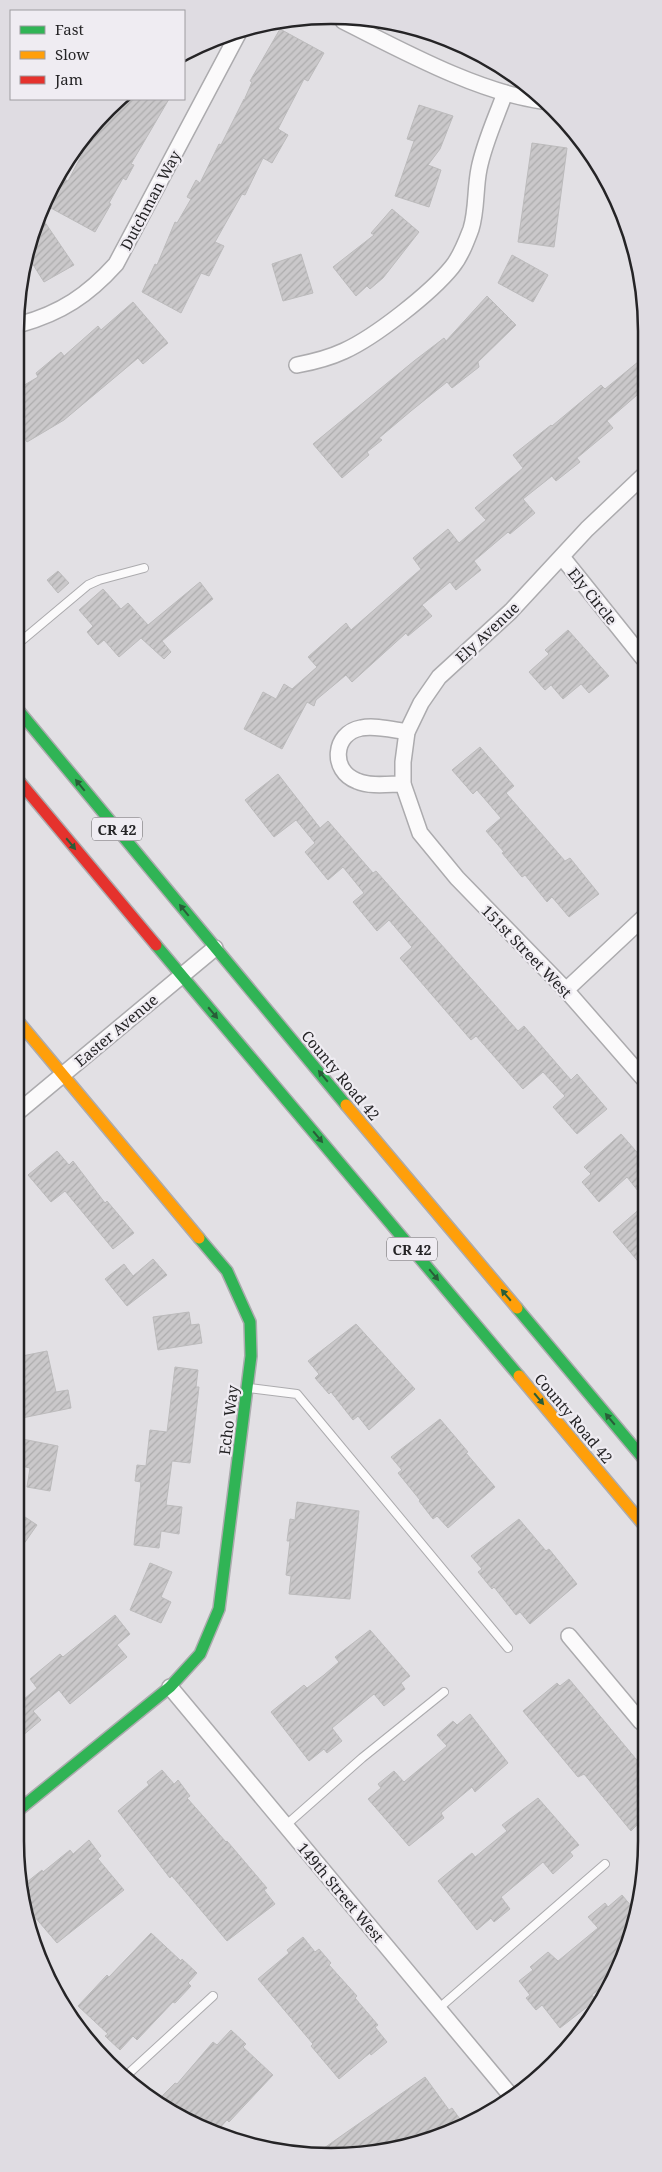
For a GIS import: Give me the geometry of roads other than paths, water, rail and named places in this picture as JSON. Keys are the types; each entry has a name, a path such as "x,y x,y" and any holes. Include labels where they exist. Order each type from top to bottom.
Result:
{"main road":[{"name":"County Road 42","path":"24,717 638,1452"},
{"name":"County Road 42","path":"24,787 638,1518"},
{"name":"Echo Way","path":"24,1028 227,1271 250,1322 251,1356 219,1609 200,1654 170,1687 24,1806"}],"street":[{"path":"349,24 417,58 505,93 533,99"},
{"name":"Dutchman Way","path":"24,323 41,318 78,300 100,282 116,264 235,39"},
{"path":"297,366 328,357 365,340 422,296 452,266 463,248 472,227 479,169 488,136 505,93"},
{"name":"Ely Avenue","path":"415,822 403,784 403,762 407,732 421,703 439,677 490,631 562,557 587,528 638,481"},
{"name":"Ely Circle","path":"562,557 638,651"},
{"path":"403,784 370,784 357,781 346,774 339,762 337,751 342,740 352,730 358,728 407,732"},
{"name":"151st Street West","path":"415,822 420,833 457,878 566,990 638,1072"},
{"path":"566,990 638,923"},
{"name":"Easter Avenue","path":"24,1107 215,948"},
{"path":"568,1636 638,1718"},
{"name":"149th Street West","path":"170,1687 508,2092"}],"lane":[{"path":"24,639 88,585 99,580 144,568"},
{"path":"247,1387 297,1394 508,1648"},
{"path":"285,1826 362,1758 444,1692"},
{"path":"438,2009 605,1864"},
{"path":"129,2073 213,1996"}]}
